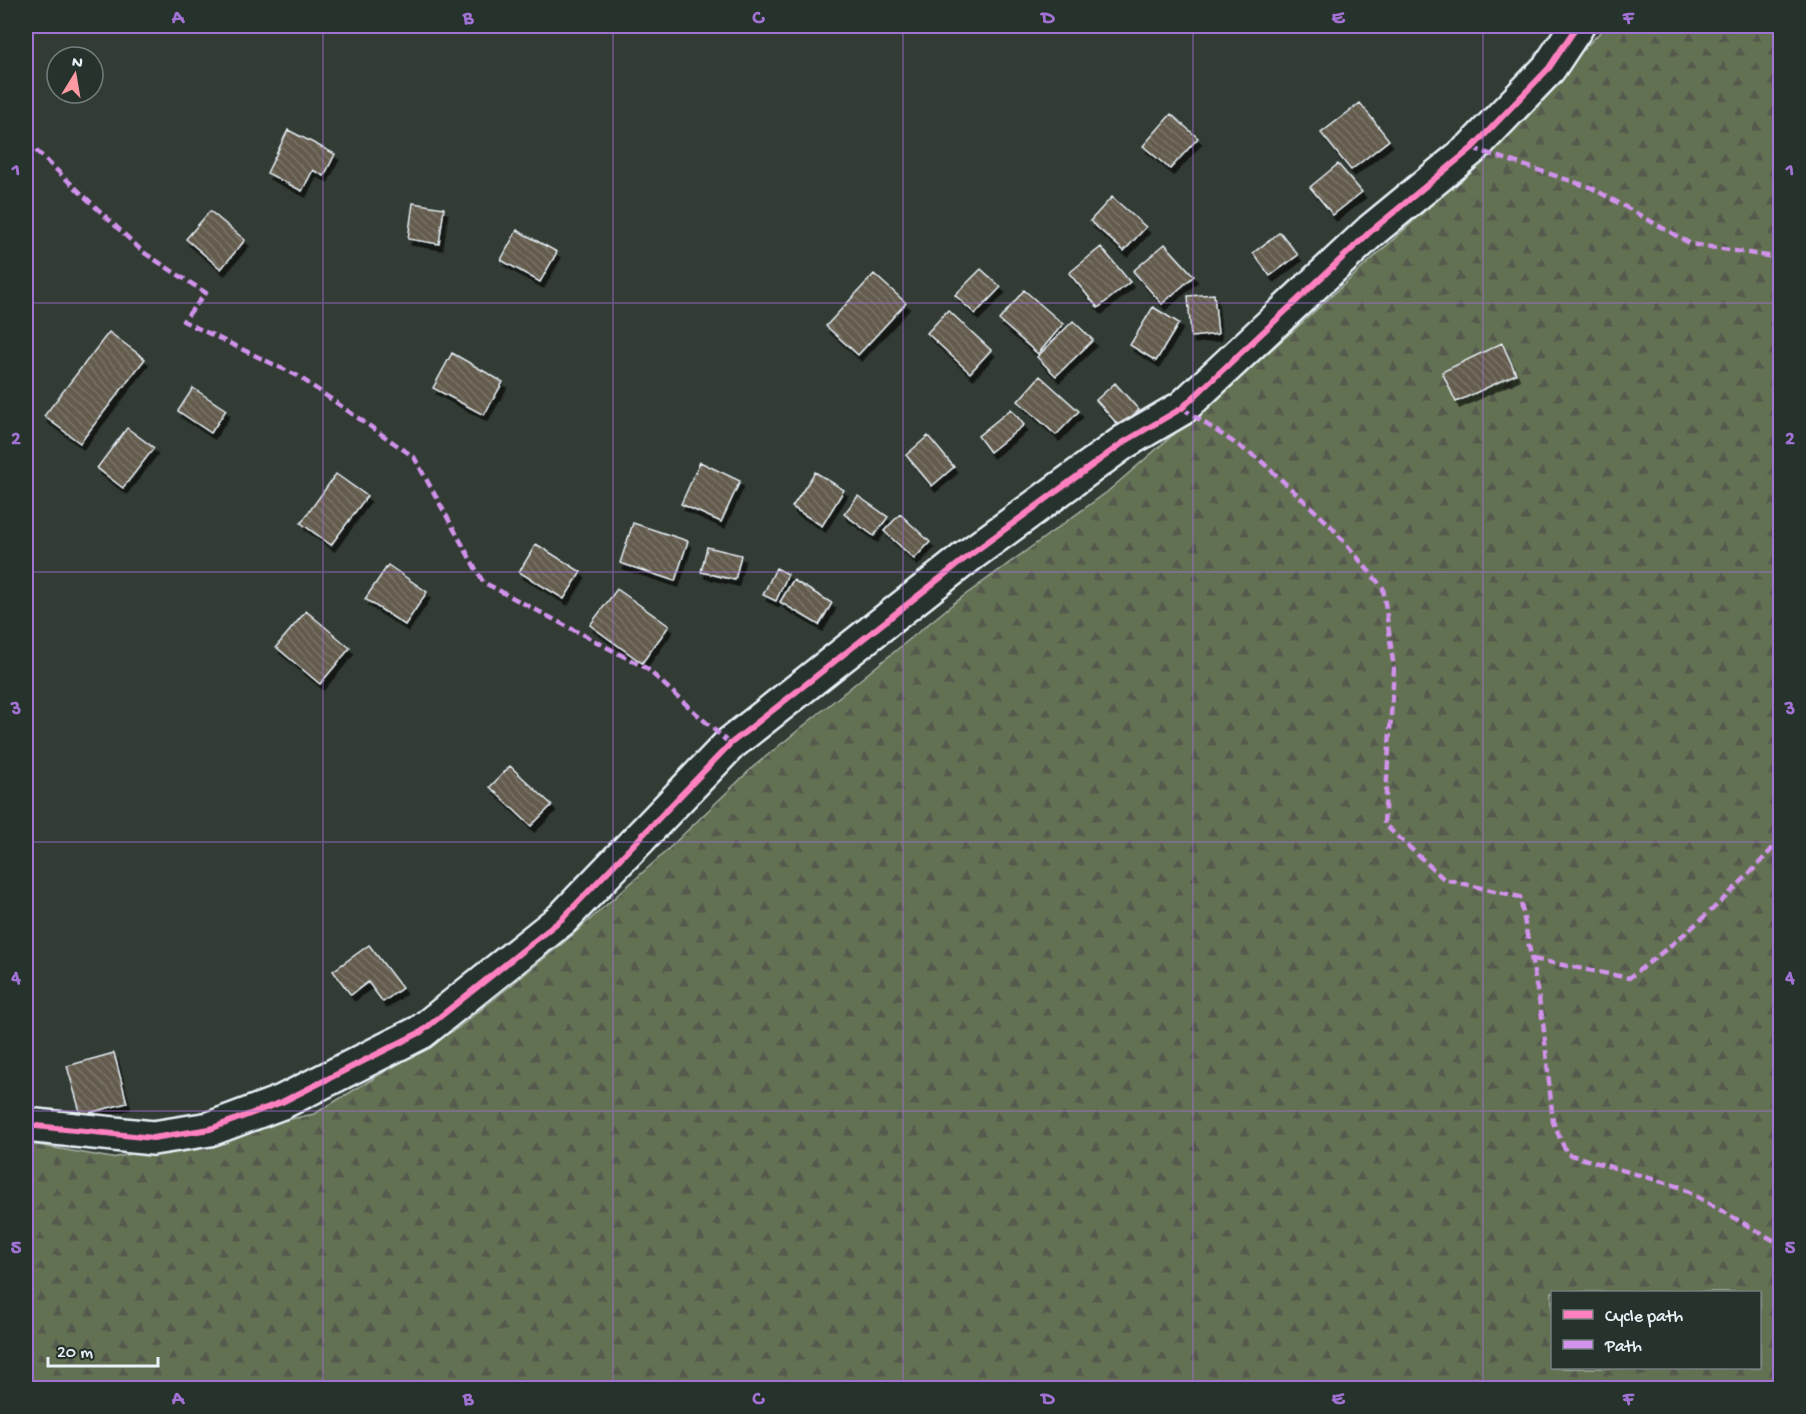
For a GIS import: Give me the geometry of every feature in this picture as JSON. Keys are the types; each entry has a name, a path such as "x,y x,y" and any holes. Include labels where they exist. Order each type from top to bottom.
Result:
{"street":[{"path":"26,1125 153,1138 210,1129 282,1102 421,1032 562,919 730,744 967,557 1124,442 1182,408 1371,231 1472,148 1549,68 1577,26"}],"green space":[{"path":"1606,26 1780,26 1780,1388 26,1388 26,1143 112,1158 314,1114 458,1028 568,939 660,857 753,767 954,603 1107,492 1294,330 1455,183"}],"building":[{"path":"1360,103 1389,140 1351,170 1321,133"},
{"path":"1171,114 1198,138 1170,169 1143,146"},
{"path":"288,130 335,154 324,176 313,170 302,191 267,173"},
{"path":"1338,164 1362,192 1333,215 1310,187"},
{"path":"1112,197 1146,227 1124,251 1090,221"},
{"path":"413,203 444,208 439,244 408,239"},
{"path":"210,211 245,240 221,269 186,239"},
{"path":"517,230 557,252 540,282 501,260"},
{"path":"1280,232 1298,255 1270,276 1253,253"},
{"path":"1165,244 1194,276 1162,304 1133,271"},
{"path":"1101,247 1130,282 1098,308 1069,273"},
{"path":"981,269 1001,287 975,314 955,295"},
{"path":"874,274 906,303 858,355 826,326"},
{"path":"1024,290 1063,324 1038,354 999,320"},
{"path":"1214,294 1218,334 1191,337 1188,296"},
{"path":"1153,307 1179,323 1156,361 1130,345"},
{"path":"948,310 991,350 970,373 927,333"},
{"path":"1073,321 1093,340 1056,376 1037,357"},
{"path":"109,332 145,359 80,443 44,416"},
{"path":"1502,343 1516,374 1456,402 1442,372"},
{"path":"452,353 503,382 484,415 433,388"},
{"path":"1040,376 1079,411 1056,435 1018,401"},
{"path":"1115,383 1139,410 1120,427 1096,400"},
{"path":"193,388 226,410 211,433 178,411"},
{"path":"1011,409 1024,425 990,452 978,436"},
{"path":"127,428 154,448 123,488 97,468"},
{"path":"928,436 954,467 932,486 906,455"},
{"path":"700,462 740,481 721,522 681,504"},
{"path":"815,472 844,490 822,526 792,507"},
{"path":"336,474 367,496 331,545 301,523"},
{"path":"858,496 888,517 874,536 844,514"},
{"path":"900,514 930,542 914,559 884,531"},
{"path":"633,523 688,541 675,581 620,563"},
{"path":"536,544 581,572 564,599 519,572"},
{"path":"707,547 741,555 735,580 701,572"},
{"path":"388,565 427,592 405,625 365,599"},
{"path":"776,568 788,574 776,601 763,595"},
{"path":"793,580 832,603 819,625 780,602"},
{"path":"617,589 669,626 642,663 590,625"},
{"path":"306,611 350,648 320,684 276,647"},
{"path":"510,766 552,805 531,826 490,787"},
{"path":"369,945 402,988 383,1002 368,982 351,995 333,971"},
{"path":"114,1053 127,1103 81,1115 67,1066"}],"marked path":[{"path":"26,141 143,252 206,293 183,321 298,376 414,457 483,582 646,668 730,744"},
{"path":"1472,148 1592,188 1691,244 1780,258"},
{"path":"1182,408 1260,460 1330,525 1383,588 1394,669 1384,824 1444,879 1520,897 1543,1022 1553,1122 1567,1154 1680,1187 1780,1244"},
{"path":"1533,959 1629,978 1708,913 1780,840"}],"cycle path":[{"path":"26,1125 153,1138 210,1129 282,1102 421,1032 562,919 730,744 967,557 1124,442 1182,408 1371,231 1472,148 1549,68 1577,26"}]}
